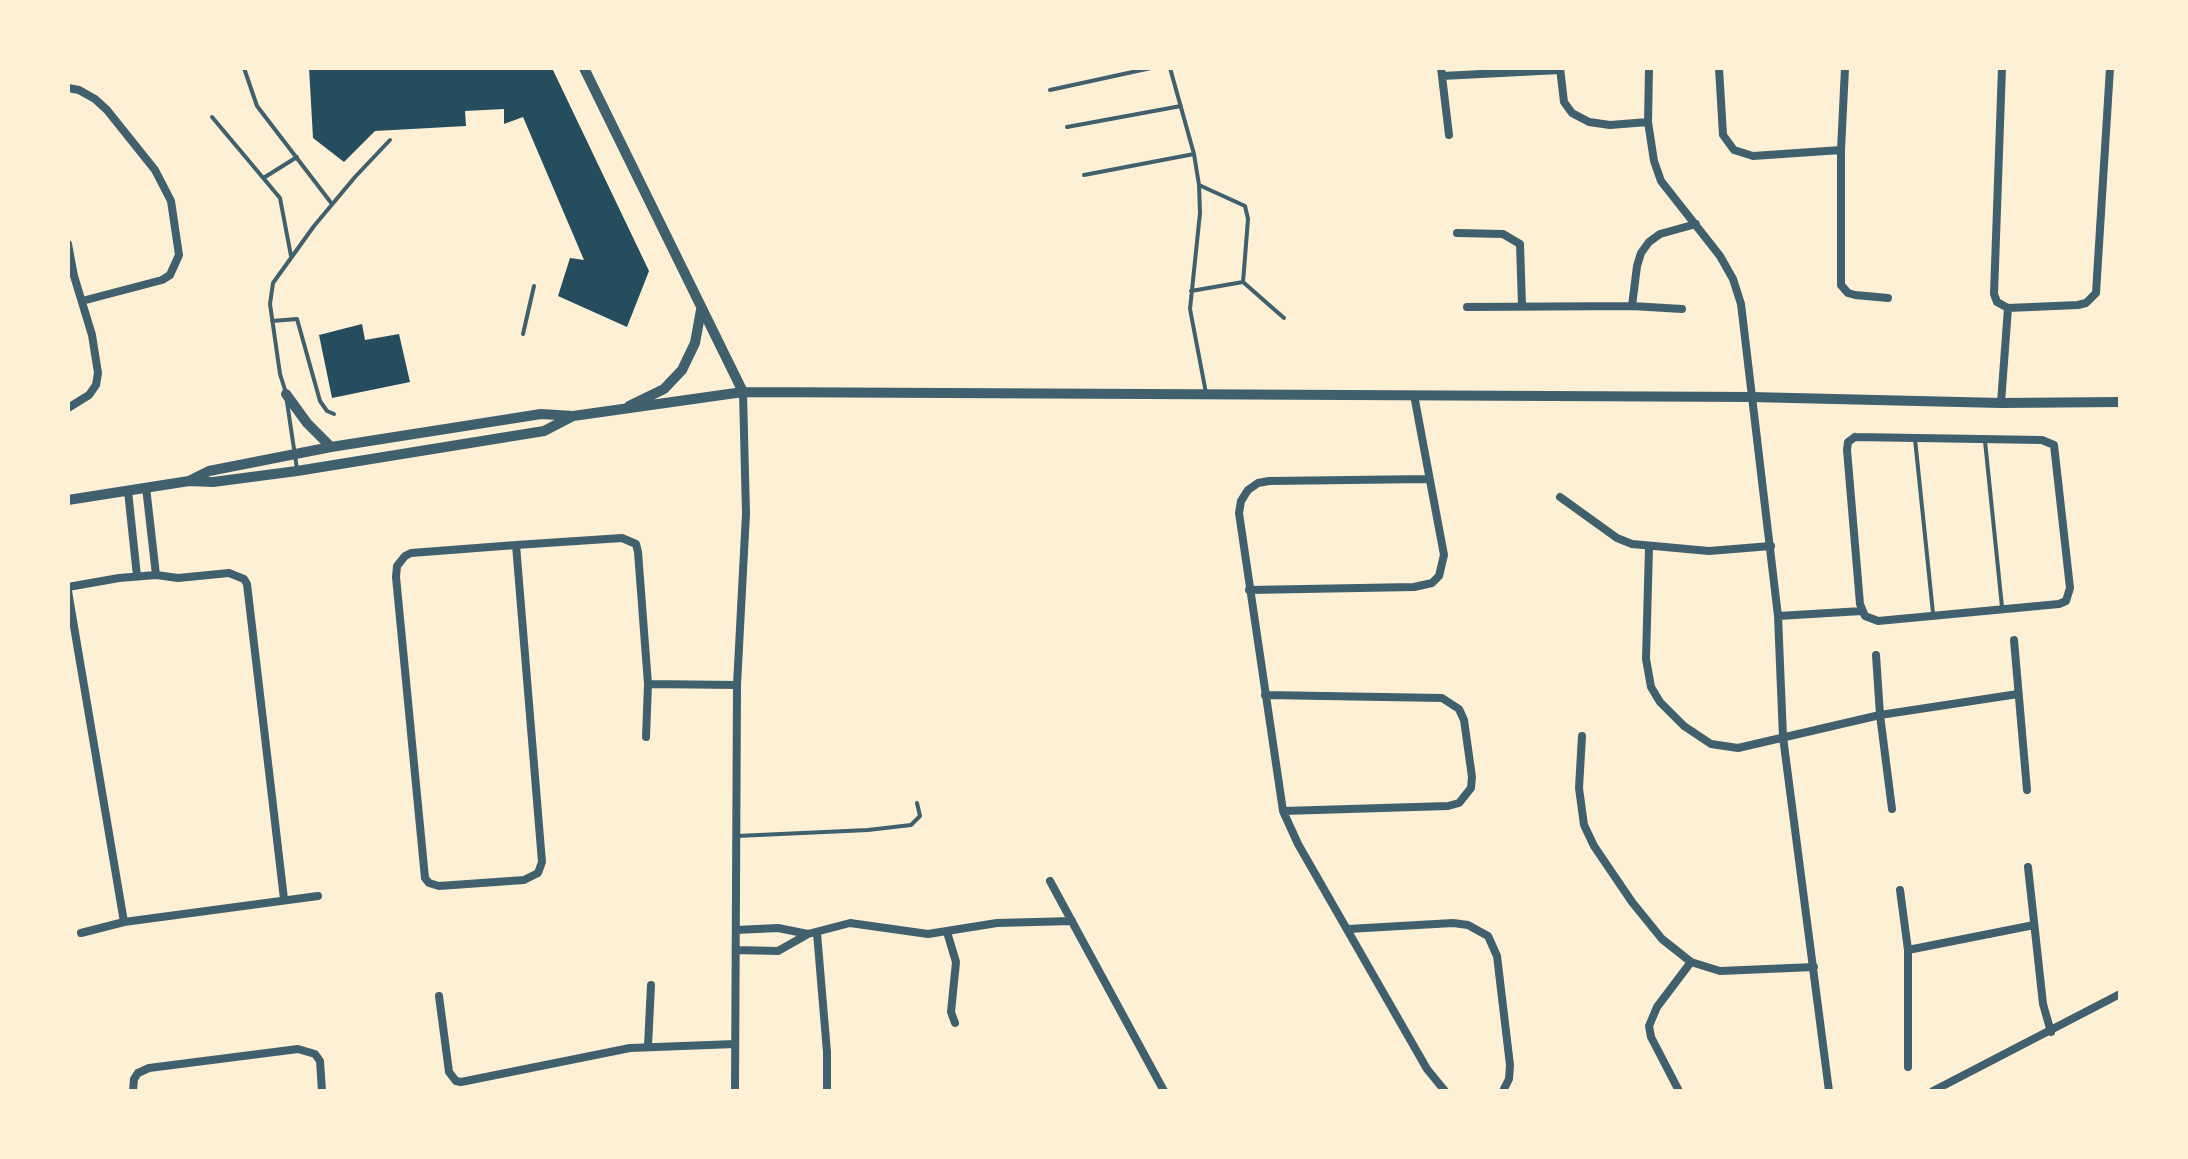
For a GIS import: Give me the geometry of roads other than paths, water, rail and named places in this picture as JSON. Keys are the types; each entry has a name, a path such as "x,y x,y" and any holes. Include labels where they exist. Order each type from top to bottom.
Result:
{"street":[{"path":"584,68 743,392 746,514 737,685 735,1091"},
{"path":"1649,68 1648,122 1654,161 1661,181 1696,224 1733,279 1741,304 1778,616 1783,737 1829,1091"},
{"path":"1719,68 1723,135 1734,150 1753,156 1841,150"},
{"path":"1845,68 1841,150 1841,285 1848,293 1855,295 1888,298"},
{"path":"2002,68 1994,294 1997,302 2008,308 2078,305 2086,303 2096,293 2110,68"},
{"path":"1449,135 1442,72 1560,69 1564,102 1572,113 1589,122 1610,125 1648,122"},
{"path":"68,88 95,99 107,110 155,170 171,201 179,255 170,275 162,280 82,301"},
{"path":"1632,306 1637,266 1649,242 1660,234 1696,224"},
{"path":"1457,233 1503,234 1520,244 1522,306"},
{"path":"68,244 92,335 98,373 89,395 68,408"},
{"path":"1467,307 1632,306 1682,309"},
{"path":"2001,403 2008,308"},
{"path":"620,410 664,389 682,370 695,343 701,309"},
{"path":"189,481 209,471 331,447 541,414 573,416 743,392 2120,402"},
{"path":"286,394 307,423 331,447"},
{"path":"1249,590 1414,587 1432,583 1439,576 1444,555 1414,395"},
{"path":"68,500 189,481 213,482 297,471 544,431 573,416"},
{"path":"1855,437 1985,439 2042,440 2054,445 2070,588 2066,601 2002,610 1878,621 1871,619 1862,611 1847,445 1855,437"},
{"path":"1429,479 1258,483 1248,490 1241,501 1239,513 1283,811 1298,844 1427,1069 1445,1091"},
{"path":"146,487 156,575"},
{"path":"128,491 137,576"},
{"path":"1560,497 1617,538 1649,547 1709,551 1771,546"},
{"path":"516,545 542,862 538,873 524,880 434,885 425,878 397,566 400,560 411,553 516,545 622,538 636,544 648,684 646,737"},
{"path":"1649,547 1646,659 1651,687 1660,702 1684,726 1711,744 1738,748 1880,715 2018,694"},
{"path":"124,922 68,589 137,576 178,578 229,573 238,575 247,584 284,899"},
{"path":"1778,616 1862,611"},
{"path":"2014,640 2027,790"},
{"path":"1876,655 1892,809"},
{"path":"648,684 737,685"},
{"path":"1265,695 1442,698 1459,709 1464,720 1472,777 1471,788 1459,803 1448,806 1283,811"},
{"path":"1582,736 1579,788 1587,834 1662,939 1691,962 1707,969 1734,973 1814,967"},
{"path":"2028,867 2043,1004 2051,1032"},
{"path":"1050,881 1164,1091"},
{"path":"1900,890 1908,950 1908,1067"},
{"path":"81,933 124,922 318,896"},
{"path":"736,950 778,951 812,933 850,923 928,934 997,923 1072,921"},
{"path":"1348,929 1453,923 1480,929 1488,936 1497,956 1510,1065 1509,1079 1503,1091"},
{"path":"1908,950 2034,925"},
{"path":"736,930 778,928 812,933"},
{"path":"947,932 956,962 951,1012 955,1023"},
{"path":"812,933 827,1052 827,1091"},
{"path":"1679,1091 1651,1037 1649,1026 1657,1007 1691,962"},
{"path":"648,1046 651,985"},
{"path":"1933,1091 2120,994"},
{"path":"439,996 449,1072 456,1081 461,1082 603,1052 648,1046 735,1044"},
{"path":"133,1091 138,1073 149,1068 298,1049 315,1054 320,1061 322,1091"}],"lane":[{"path":"244,68 257,106 332,204"},
{"path":"1050,90 1151,68"},
{"path":"1170,68 1194,154 1199,185 1200,213 1190,309 1206,395"},
{"path":"1067,127 1181,106"},
{"path":"212,117 280,198 291,256"},
{"path":"297,471 270,293 291,256 332,204 390,140"},
{"path":"1084,175 1194,154"},
{"path":"265,177 297,157"},
{"path":"1199,185 1245,206 1248,219 1243,282"},
{"path":"1191,291 1243,282"},
{"path":"1243,282 1284,318"},
{"path":"523,334 534,286"},
{"path":"272,321 297,319 320,401 327,411 334,414"},
{"path":"1915,438 1934,616"},
{"path":"1985,439 2002,610"},
{"path":"737,836 911,825 920,816 917,803"}]}
